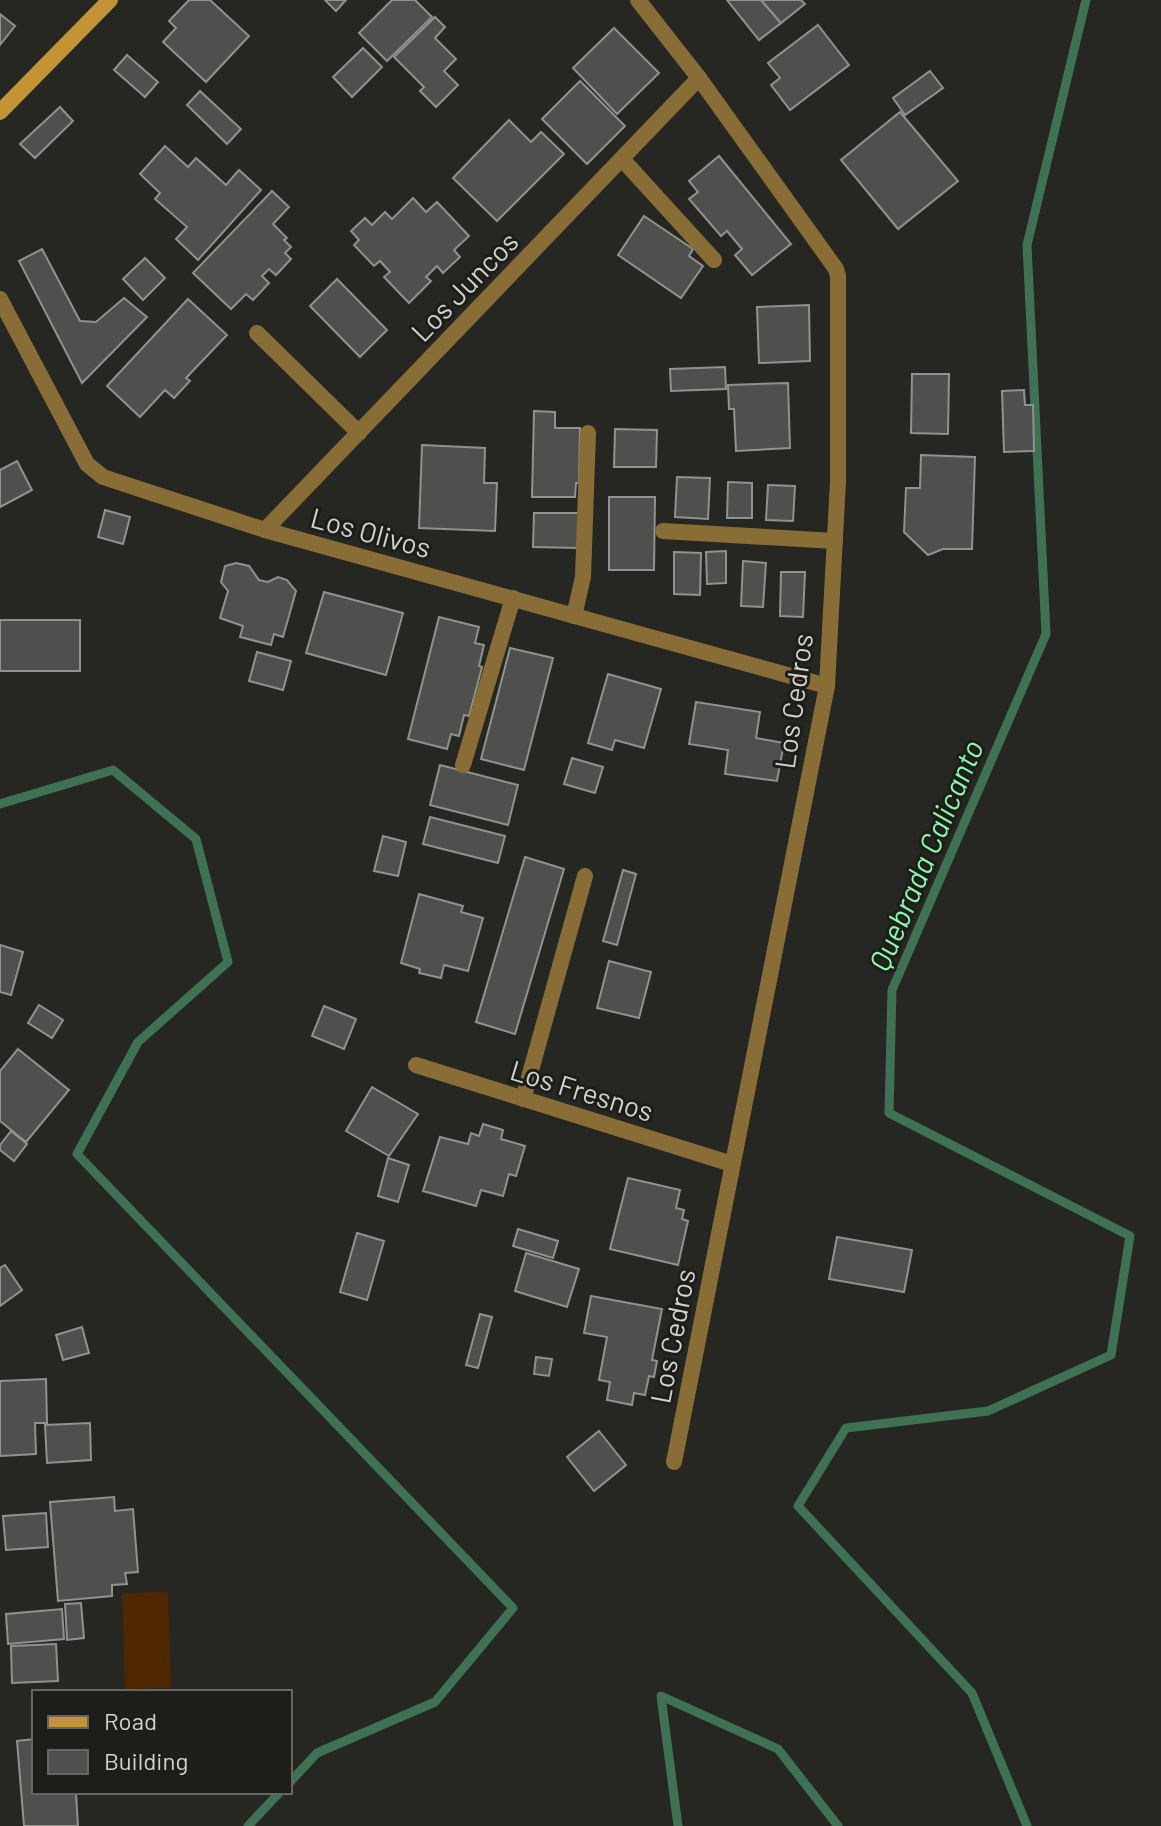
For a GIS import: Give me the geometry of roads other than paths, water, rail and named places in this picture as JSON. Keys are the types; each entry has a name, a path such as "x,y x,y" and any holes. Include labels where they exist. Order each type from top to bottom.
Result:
{"street":[{"path":"0,112 110,0"},
{"name":"Los Cedros","path":"643,2 837,273 838,481 827,686 674,1462"},
{"name":"Los Juncos","path":"265,530 699,78"},
{"path":"622,159 714,260"},
{"name":"Los Olivos","path":"0,299 87,464 115,482 265,530 827,686"},
{"path":"257,333 359,433"},
{"path":"574,616 583,577 588,433"},
{"path":"663,531 835,541"},
{"path":"463,765 513,598"},
{"path":"523,1099 585,876"},
{"name":"Los Fresnos","path":"416,1065 732,1164"}],"waterway":[{"name":"Quebrada Calicanto","path":"1027,1826 972,1693 798,1506 846,1428 988,1411 1111,1355 1130,1236 889,1113 892,990 1046,634 1027,245 1086,0"},
{"path":"0,804 113,770 196,839 228,962 138,1042 77,1154 513,1608 435,1702 317,1753 292,1780"},
{"path":"678,1826 661,1696 778,1749 838,1826"},
{"path":"248,1826 278,1794"}]}
